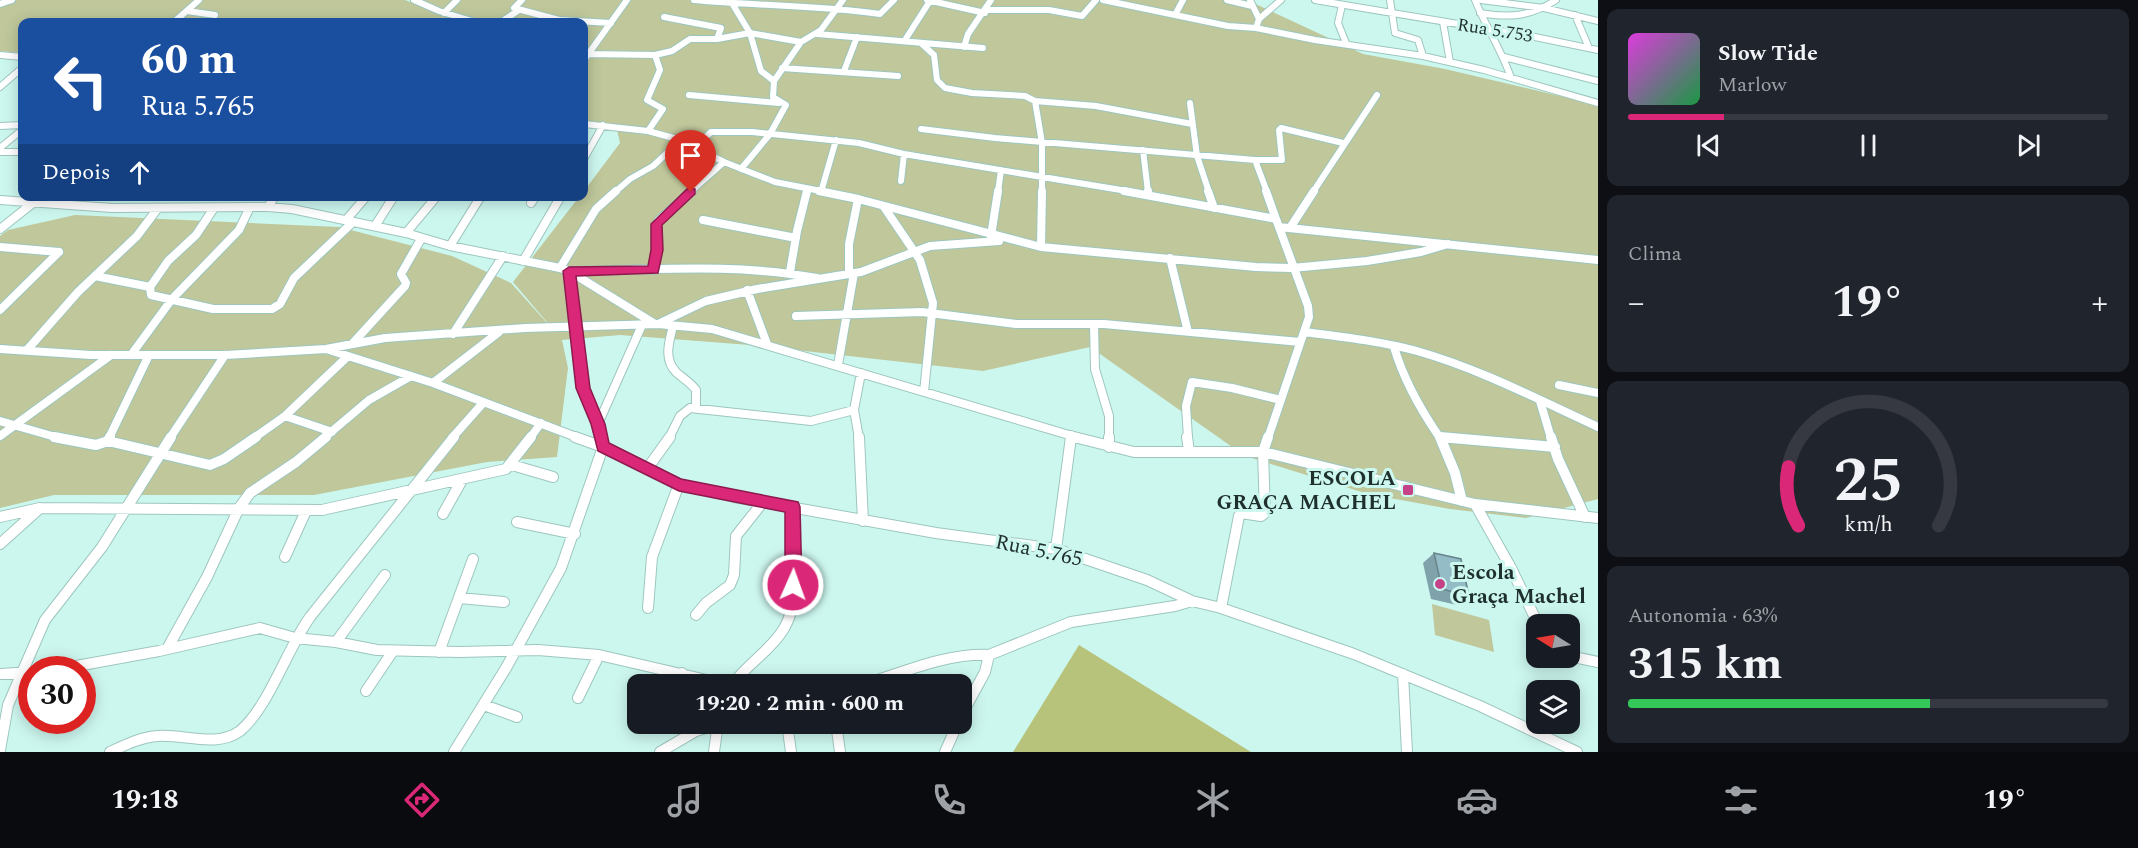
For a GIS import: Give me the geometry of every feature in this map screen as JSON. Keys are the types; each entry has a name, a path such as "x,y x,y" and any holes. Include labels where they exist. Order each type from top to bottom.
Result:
{"street":[{"path":"0,4 12,0"},
{"path":"179,18 199,0"},
{"path":"416,0 461,18"},
{"path":"444,13 457,0"},
{"path":"522,0 514,8 551,18"},
{"path":"588,54 627,0"},
{"path":"694,0 839,8 880,14 894,0"},
{"path":"786,103 773,97 774,81 801,42 817,34 843,0"},
{"path":"905,40 929,0 986,11 1049,10 1082,16 1096,0"},
{"path":"964,47 970,30 986,11 991,0"},
{"path":"1103,0 1228,26 1256,28 1315,40 1423,56 1598,103"},
{"path":"1175,15 1183,0"},
{"path":"1227,0 1251,3 1258,19 1256,28"},
{"path":"1258,19 1281,0"},
{"name":"Rua 5.753","path":"1315,0 1342,5 1351,3 1390,13 1598,50"},
{"path":"1390,0 1390,13 1396,35 1418,40 1423,56"},
{"path":"1475,0 1487,29 1504,57 1511,78"},
{"path":"1481,0 1525,3 1598,21"},
{"path":"1480,12 1507,18 1544,8 1556,0"},
{"path":"1138,8 1143,1"},
{"path":"730,2 750,33 761,71 774,81"},
{"path":"1342,5 1338,23 1346,43"},
{"path":"507,18 519,10"},
{"path":"187,11 215,15"},
{"path":"1575,15 1589,48"},
{"path":"664,17 721,28 717,39"},
{"path":"588,22 611,23"},
{"path":"1443,22 1450,63"},
{"path":"588,57 655,55 672,51 690,39 717,39 750,33 801,42"},
{"path":"817,34 983,48"},
{"path":"844,71 857,37"},
{"path":"922,44 936,60 937,80 945,88 972,93 1025,96 1035,101 1096,106 1192,124"},
{"path":"0,55 18,57"},
{"path":"648,131 663,109 647,100 660,70 655,55"},
{"path":"1504,57 1598,81"},
{"path":"782,68 812,72 844,71 898,76"},
{"path":"0,87 18,71"},
{"path":"689,95 786,103"},
{"path":"1290,228 1343,143 1377,95"},
{"path":"1035,101 1042,143 1041,247"},
{"path":"741,169 770,134 786,103"},
{"path":"1190,103 1197,156 1214,208"},
{"path":"588,124 648,131 681,140 724,162 775,182 858,199 991,236 1041,247 1292,268 1367,261 1421,252 1448,244"},
{"path":"0,126 18,125"},
{"path":"588,152 603,125"},
{"path":"921,129 1042,143 1255,160 1282,160 1279,130 1281,128 1343,143"},
{"path":"695,147 709,132 770,134 836,140 904,154 1148,195 1214,208 1290,228 1598,260"},
{"path":"0,148 18,133"},
{"path":"560,268 596,209 630,179 653,166 681,140"},
{"path":"821,192 836,140"},
{"path":"1143,150 1148,195"},
{"path":"0,152 18,152"},
{"path":"901,181 904,154"},
{"path":"1221,608 1239,516 1241,513 1261,516 1265,513 1263,452 1309,317 1308,306 1292,268 1255,160"},
{"path":"654,270 658,220 724,162"},
{"path":"991,236 1001,170"},
{"path":"790,272 808,189"},
{"path":"838,365 852,274 851,231 858,199"},
{"path":"0,200 112,208 268,207 350,221 406,233 450,246 569,271 657,324"},
{"path":"0,229 40,201"},
{"path":"268,207 272,201"},
{"path":"214,208 195,235 168,261 150,287 152,295 225,310 277,308 294,278 350,221 363,201"},
{"path":"375,226 391,201"},
{"path":"406,233 433,201"},
{"path":"450,246 478,201"},
{"path":"523,261 558,201"},
{"path":"131,355 172,300 228,243 248,216 250,207"},
{"path":"884,207 915,251 926,276 933,303 924,392"},
{"path":"27,350 95,276 134,242 147,227 158,208"},
{"path":"703,220 796,238"},
{"path":"352,344 405,286 406,283 401,274 421,239"},
{"path":"657,324 716,297 852,274 888,264 915,251 951,243 1008,240"},
{"path":"0,247 59,252 0,310"},
{"path":"453,334 503,256"},
{"path":"1170,258 1188,332"},
{"path":"569,271 750,269 790,272 821,278"},
{"path":"454,752 484,705 561,568 603,447 598,424 583,388 569,271"},
{"path":"95,276 150,287"},
{"path":"747,290 767,344"},
{"path":"796,316 846,316 887,311 933,313 1016,324 1094,324 1300,342"},
{"path":"0,348 111,355 225,355 326,349 385,338 576,326 657,324 712,329 1109,447 1134,452 1189,450 1263,452 1475,504 1598,518"},
{"path":"1094,324 1095,369 1109,416 1109,447"},
{"path":"598,424 642,325"},
{"path":"673,326 668,357 670,365 696,390 696,408"},
{"path":"433,383 500,332"},
{"path":"1304,332 1394,347 1440,359 1598,427"},
{"path":"1394,347 1401,372 1427,421 1440,437 1455,474 1462,501"},
{"name":"Rua 5.765","path":"326,349 433,383 541,423 603,447 679,484 863,521 1056,549 1147,580 1192,601 1221,608 1354,654 1480,706 1577,752"},
{"path":"0,436 111,355"},
{"path":"108,441 149,355"},
{"path":"33,656 52,610 102,547 225,355"},
{"path":"0,421 82,444 96,445 108,441 203,465 217,463 285,416 347,357"},
{"path":"861,373 854,410 859,438 863,521"},
{"path":"167,649 207,577 239,508 250,493 296,462 369,400 411,376"},
{"path":"1189,450 1187,399 1192,382 1281,400"},
{"path":"1559,385 1598,393"},
{"path":"1540,401 1565,477 1585,517"},
{"path":"110,752 139,739 159,735 214,738 230,736 240,730 264,697 295,638 340,576 483,403"},
{"path":"647,469 666,445 685,410 696,408 811,421 854,410"},
{"path":"285,416 332,432"},
{"path":"0,517 40,508 322,510 410,489 494,473 512,465 541,423"},
{"path":"1056,549 1071,435"},
{"path":"1440,437 1555,447"},
{"path":"512,465 553,477"},
{"path":"443,514 462,480"},
{"path":"648,608 652,556 679,484"},
{"path":"696,615 706,603 730,585 734,575 736,536 763,502"},
{"path":"1475,504 1511,568 1533,614"},
{"path":"740,674 747,664 782,632 789,621 795,569 792,507"},
{"path":"0,544 40,508"},
{"path":"285,556 306,511"},
{"path":"517,522 574,534"},
{"path":"439,652 473,559"},
{"path":"336,642 385,575"},
{"path":"459,598 504,602"},
{"path":"896,674 928,664 975,654 989,655 1071,622 1175,606 1192,601"},
{"path":"96,662 260,628 295,638 393,651 514,652 538,650 599,655 686,674"},
{"path":"366,691 393,651"},
{"path":"578,698 599,655"},
{"path":"972,696 986,672 989,655"},
{"path":"1580,658 1598,662"},
{"path":"0,674 18,673"},
{"path":"1403,674 1407,752"},
{"path":"0,750 8,705 18,687"},
{"path":"484,705 517,717"},
{"path":"660,752 691,734"},
{"path":"714,752 718,734"},
{"path":"789,734 791,752"},
{"path":"838,734 840,752"},
{"path":"945,752 953,734"}],"green space":[{"path":"0,0 405,0 454,18 18,18 18,53 0,51"},
{"path":"418,0 623,0 596,38 624,0 1247,0 1363,54 1445,69 1598,105 1598,499 1526,518 1450,509 1368,494 1245,456 1090,347 983,371 750,345 620,335 562,340 568,368 557,457 487,462 314,495 54,495 0,508 0,236 8,230 75,215 339,227 452,256 511,283 557,334 513,282 576,201 588,201 588,186 620,143 617,130 588,126 588,18 469,18"},
{"path":"1432,604 1489,620 1494,652 1435,635"},
{"path":"1079,645 1251,752 1013,752"}],"building":[{"path":"1434,553 1461,559 1469,596 1442,589"}],"place":[{"name":"ESCOLA GRAÇA MACHEL","path":"1408,490"},
{"name":"Escola Graça Machel","path":"1440,584"}],"route":[{"path":"691,192 656,224 657,250 654,270 569,271 583,388 588,406 598,424 603,447 679,484 792,507 795,569 793,585"}]}
